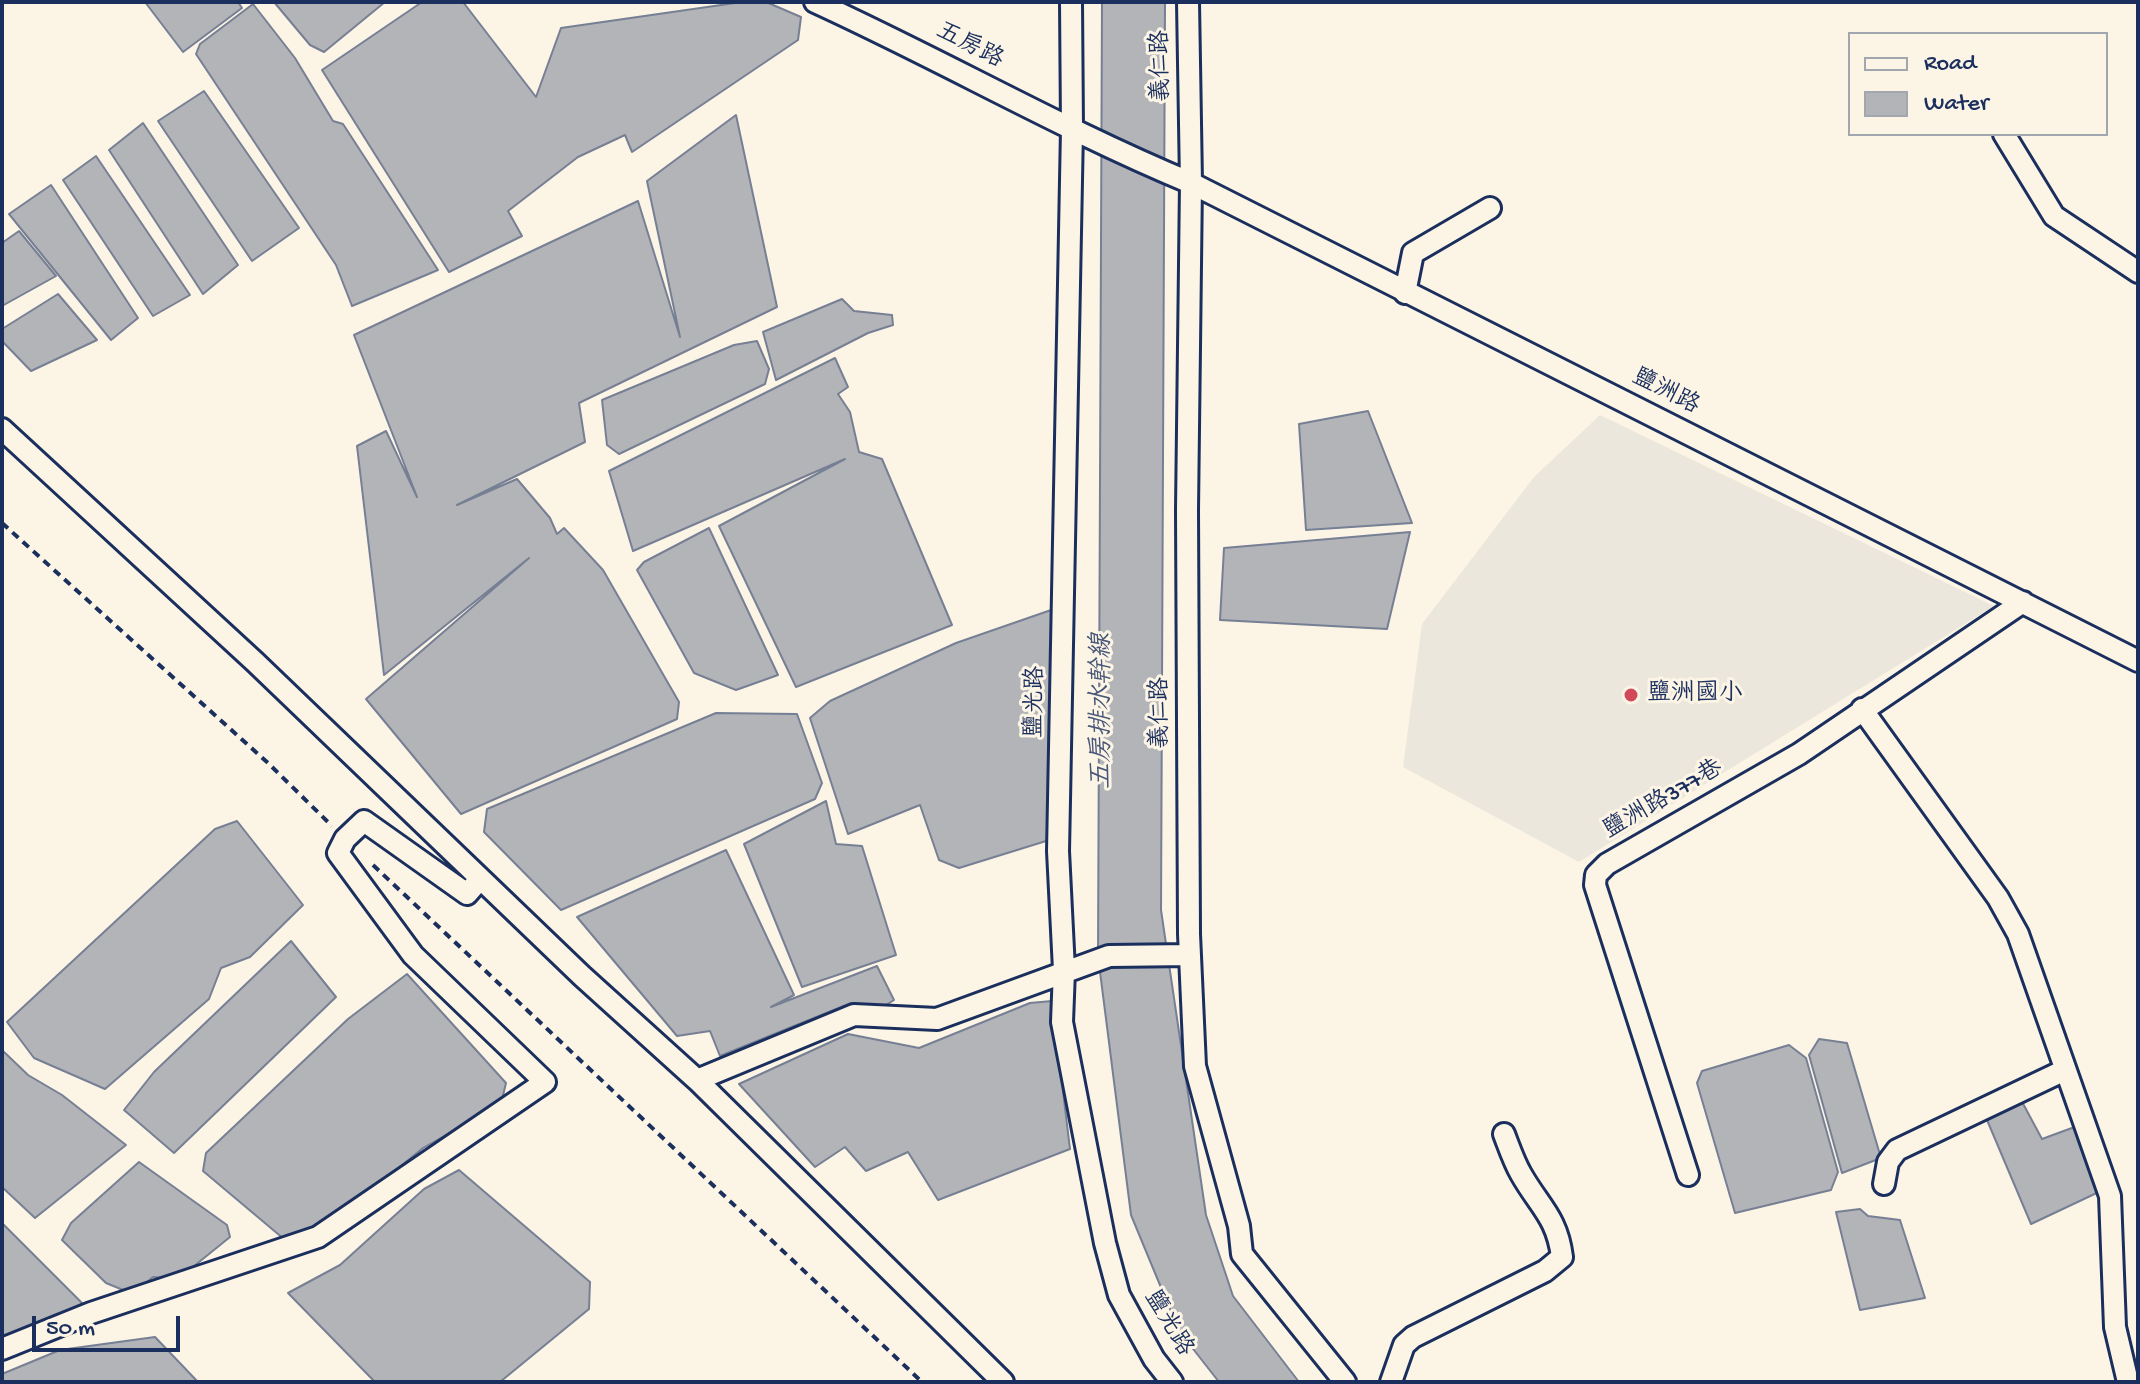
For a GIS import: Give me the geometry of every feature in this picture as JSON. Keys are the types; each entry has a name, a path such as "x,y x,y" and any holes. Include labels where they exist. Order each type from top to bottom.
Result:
{"street":[{"name":"五房路","path":"815,2 1168,174"},
{"name":"鹽光路","path":"1071,2 1072,129 1058,851 1064,970 1062,1022 1105,1243 1119,1295 1154,1359 1172,1382"},
{"name":"義仁路","path":"1188,2 1191,183 1182,955 1195,1066 1239,1226 1242,1254 1345,1382"},
{"path":"2005,136 2054,216 2138,272"},
{"name":"鹽洲路","path":"1168,174 2138,661"},
{"path":"1405,293 1413,253 1490,208"},
{"path":"2,429 255,662 480,879 697,1080 1003,1382"},
{"name":"鹽洲路377巷","path":"1688,1175 1595,885 1596,875 1607,864 1799,754 2023,602"},
{"path":"1862,709 1998,898 2018,934 2110,1196 2115,1327 2128,1382"},
{"path":"2,1349 91,1313 318,1237 545,1082 413,955 338,853 345,839 364,821 467,894 480,879"},
{"path":"697,1080 854,1015 937,1019 1109,956 1182,955"},
{"path":"1884,1184 1888,1162 1897,1150 2065,1070"},
{"path":"1391,1382 1404,1345 1413,1337 1545,1271 1562,1257 1559,1239 1543,1202 1520,1173 1504,1134"}],"path":[{"path":"2,523 268,763 922,1382"}],"shaded area":[{"name":"鹽洲國小","path":"1600,415 1994,606 1579,862 1403,767 1422,624 1534,477"}],"water":[{"path":"145,2 238,2 242,8 183,52"},
{"path":"274,2 385,2 324,52 310,45"},
{"path":"422,2 463,2 536,97 561,28 742,2 766,2 801,17 798,40 632,152 625,135 578,157 508,211 522,236 449,272 322,70"},
{"name":"五房排水幹線","path":"1102,2 1165,2 1161,910 1206,1215 1233,1296 1299,1382 1219,1382 1179,1331 1131,1215 1098,956"},
{"path":"253,4 295,58 333,121 343,124 438,270 352,306 336,265 196,54 200,44"},
{"path":"204,91 299,228 252,261 158,121"},
{"path":"736,115 777,307 579,403 585,442 457,505 517,479 550,518 557,534 564,528 603,570 679,702 677,719 461,814 366,699 529,558 384,675 357,446 386,431 417,497 354,335 638,201 680,337 647,181"},
{"path":"143,123 238,265 203,294 109,150"},
{"path":"96,156 190,295 153,316 63,180"},
{"path":"51,185 138,318 111,340 9,214"},
{"path":"19,231 56,276 2,306 2,243"},
{"path":"58,294 97,340 31,371 2,341 2,329"},
{"path":"842,299 854,311 892,315 893,325 868,333 776,380 763,332"},
{"path":"757,341 769,369 765,384 619,454 607,445 602,400 734,345"},
{"path":"835,358 848,387 838,394 850,412 859,452 882,459 952,625 796,687 719,526 845,459 633,551 609,471"},
{"path":"1368,411 1412,523 1306,530 1299,424"},
{"path":"709,528 778,675 736,690 694,673 637,570 644,562"},
{"path":"1410,532 1387,629 1220,620 1224,548"},
{"path":"1054,609 1059,837 959,868 939,860 920,805 848,834 810,718 830,701 956,643"},
{"path":"716,713 797,714 822,783 815,799 561,910 484,832 487,809"},
{"path":"826,801 836,844 862,846 896,955 802,987 744,844"},
{"path":"237,821 303,905 250,957 221,968 209,999 105,1089 34,1058 7,1022 215,829"},
{"path":"726,850 794,995 771,1007 877,966 894,1000 883,1007 851,1003 720,1056 710,1031 677,1036 577,917"},
{"path":"291,941 336,997 174,1153 124,1110 154,1072"},
{"path":"407,974 506,1083 501,1104 423,1148 297,1250 203,1171 206,1153 348,1019"},
{"path":"1052,1001 1070,1149 938,1200 908,1152 866,1171 845,1147 815,1167 739,1084 848,1034 919,1048 1030,1003"},
{"path":"1819,1039 1847,1043 1881,1158 1842,1173 1809,1055"},
{"path":"1789,1045 1806,1058 1838,1172 1831,1190 1735,1213 1697,1083 1702,1071"},
{"path":"2,1050 28,1075 62,1095 126,1145 35,1218 2,1187"},
{"path":"2020,1098 2042,1139 2080,1125 2103,1190 2031,1224 1987,1120"},
{"path":"139,1162 227,1225 230,1237 178,1279 153,1277 133,1294 106,1283 62,1240 71,1223"},
{"path":"459,1170 590,1282 589,1309 500,1382 375,1382 288,1293 340,1265 424,1189"},
{"path":"1860,1209 1868,1216 1900,1220 1925,1298 1860,1310 1836,1212"},
{"path":"2,1223 82,1303 61,1325 2,1341"},
{"path":"155,1337 198,1382 2,1382 2,1374 60,1350"}],"place":[{"name":"鹽洲國小","path":"1631,695"}]}
